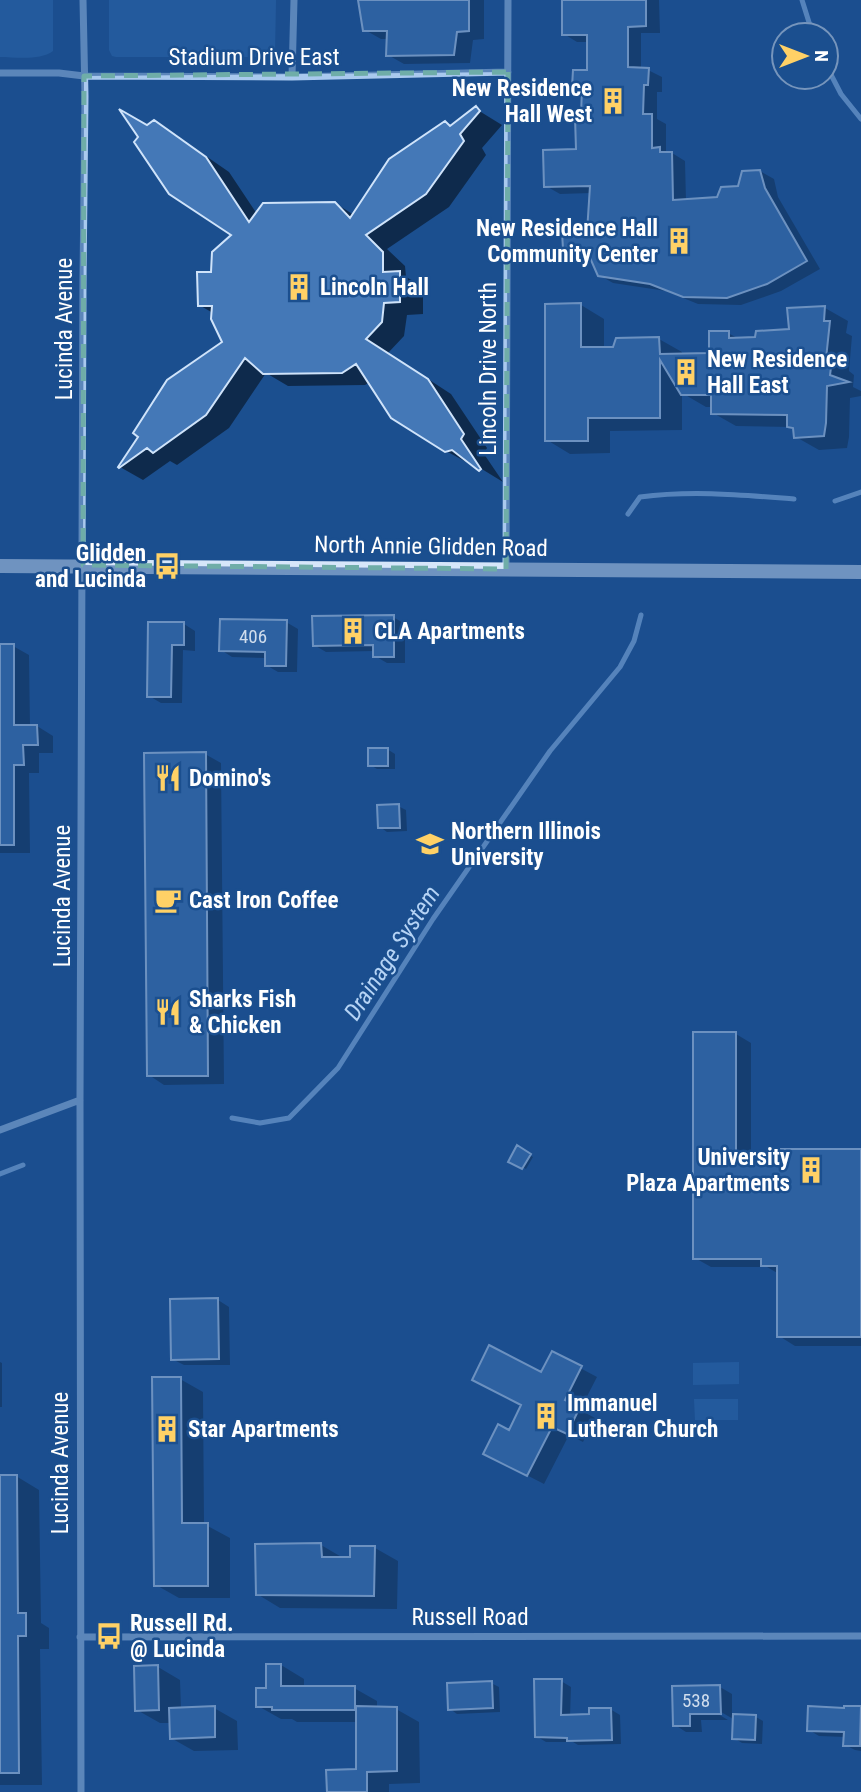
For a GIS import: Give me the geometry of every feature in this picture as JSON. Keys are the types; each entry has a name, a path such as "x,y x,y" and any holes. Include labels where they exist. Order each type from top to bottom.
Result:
{"main road":[{"name":"North Annie Glidden Road","path":"0,566 861,572"}],"street":[{"name":"Lucinda Avenue","path":"81,1792 80,1100 85,96 83,0"},
{"path":"292,77 294,0"},
{"name":"Lincoln Drive North","path":"506,569 508,0"},
{"name":"Stadium Drive East","path":"0,73 292,77 508,72"},
{"path":"0,1130 80,1100"},
{"name":"Russell Road","path":"80,1637 861,1636"}],"highlighted area":[{"path":"508,72 506,569 83,565 84,76"}],"shaded area":[{"path":"0,0 53,0 53,51 34,57 0,57"},
{"path":"109,0 276,0 275,51 268,57 112,56 109,50"},
{"path":"739,1362 739,1384 693,1385 693,1363"},
{"path":"694,1399 738,1399 738,1420 695,1420"}],"building":[{"path":"358,0 469,0 469,31 457,32 454,55 386,56 387,31 363,31"},
{"path":"562,0 646,0 646,26 628,27 628,67 649,68 648,85 644,85 643,114 652,114 652,148 660,147 660,152 672,152 673,200 717,197 721,187 738,186 742,171 760,170 765,188 807,261 767,284 727,298 683,297 650,284 598,276 587,251 563,249 562,232 587,232 590,186 544,187 543,150 576,149 575,117 581,116 582,87 572,87 573,70 587,70 587,35 562,35"},
{"name":"Lincoln Hall","path":"476,106 480,111 460,134 464,141 426,194 366,235 383,252 383,272 400,271 400,302 384,303 382,322 366,339 428,379 464,434 461,439 481,469 479,471 452,450 445,452 391,418 356,364 342,373 263,374 245,358 206,415 153,453 147,448 119,468 138,437 133,433 167,380 222,342 211,319 212,306 198,306 197,272 211,272 212,252 231,235 169,194 134,142 138,137 119,109 147,125 154,120 206,157 249,222 263,203 335,202 350,218 389,159 445,121 450,126"},
{"name":"New Residence Hall East","path":"581,303 581,347 613,347 616,338 659,337 660,354 709,353 709,331 729,331 729,338 755,337 756,331 789,329 787,308 825,306 824,321 830,321 826,359 832,360 830,375 849,382 827,386 824,436 794,438 793,428 787,427 787,415 711,414 711,395 681,395 660,360 660,418 588,418 588,441 545,441 545,304"},
{"name":"CLA Apartments","path":"394,615 394,657 373,657 373,645 313,646 312,616"},
{"path":"220,619 287,620 286,666 265,666 265,652 219,651"},
{"path":"148,622 184,622 184,645 172,645 171,697 147,697"},
{"path":"0,644 14,644 14,725 37,725 38,745 23,745 24,765 14,765 14,845 0,845"},
{"path":"368,748 388,748 388,766 368,766"},
{"path":"206,752 208,1076 147,1076 144,753"},
{"path":"399,804 400,828 378,828 377,805"},
{"name":"University Plaza Apartments","path":"693,1032 736,1032 736,1154 778,1154 778,1149 861,1149 861,1337 777,1337 777,1266 761,1266 761,1259 693,1259"},
{"path":"517,1145 531,1154 522,1169 508,1162"},
{"path":"218,1298 219,1359 171,1360 170,1299"},
{"name":"Immanuel Lutheran Church","path":"489,1345 541,1372 552,1351 582,1366 565,1400 580,1407 567,1434 552,1427 527,1476 483,1454 498,1424 509,1430 521,1405 472,1380"},
{"name":"Star Apartments","path":"152,1377 181,1377 182,1523 208,1523 208,1586 154,1586"},
{"path":"0,1475 17,1475 18,1613 26,1613 26,1636 18,1636 19,1773 0,1773"},
{"path":"321,1543 322,1557 350,1557 350,1546 375,1546 374,1596 256,1595 255,1544"},
{"path":"266,1664 281,1664 281,1686 355,1686 355,1710 272,1710 272,1707 256,1707 256,1688 266,1688"},
{"path":"158,1665 159,1710 135,1711 134,1666"},
{"path":"534,1679 562,1679 561,1715 589,1714 589,1708 611,1708 612,1740 567,1741 567,1738 535,1737"},
{"path":"492,1681 493,1708 448,1710 447,1683"},
{"path":"720,1685 721,1714 690,1714 690,1726 673,1726 672,1686"},
{"path":"215,1706 215,1737 170,1739 169,1708"},
{"path":"356,1706 397,1707 397,1771 367,1772 367,1792 327,1792 326,1770 356,1769"},
{"path":"808,1706 861,1706 860,1746 843,1746 844,1732 807,1731"},
{"path":"733,1714 756,1715 755,1740 732,1739"}],"waterway":[{"name":"Drainage System","path":"802,0 809,21"},
{"name":"Drainage System","path":"839,91 861,119"},
{"name":"Drainage System","path":"835,501 861,492"},
{"name":"Drainage System","path":"628,514 640,497 659,495 717,494 794,499"},
{"name":"Drainage System","path":"232,1118 260,1123 289,1118 338,1068 433,919 550,751 620,667 634,641 641,615"},
{"path":"0,1174 23,1165"}],"place":[{"name":"New Residence Hall West","path":"613,101"},
{"name":"New Residence Hall Community Center","path":"679,241"},
{"name":"Lincoln Hall","path":"299,287"},
{"name":"New Residence Hall East","path":"686,372"},
{"name":"Glidden and Lucinda","path":"167,566"},
{"name":"CLA Apartments","path":"353,631"},
{"name":"Domino's","path":"168,778"},
{"name":"Northern Illinois University","path":"430,844"},
{"name":"Cast Iron Coffee","path":"168,900"},
{"name":"Sharks Fish & Chicken","path":"168,1012"},
{"name":"University Plaza Apartments","path":"811,1170"},
{"name":"Immanuel Lutheran Church","path":"546,1416"},
{"name":"Star Apartments","path":"167,1429"},
{"name":"Russell Rd. @ Lucinda","path":"109,1636"}]}
